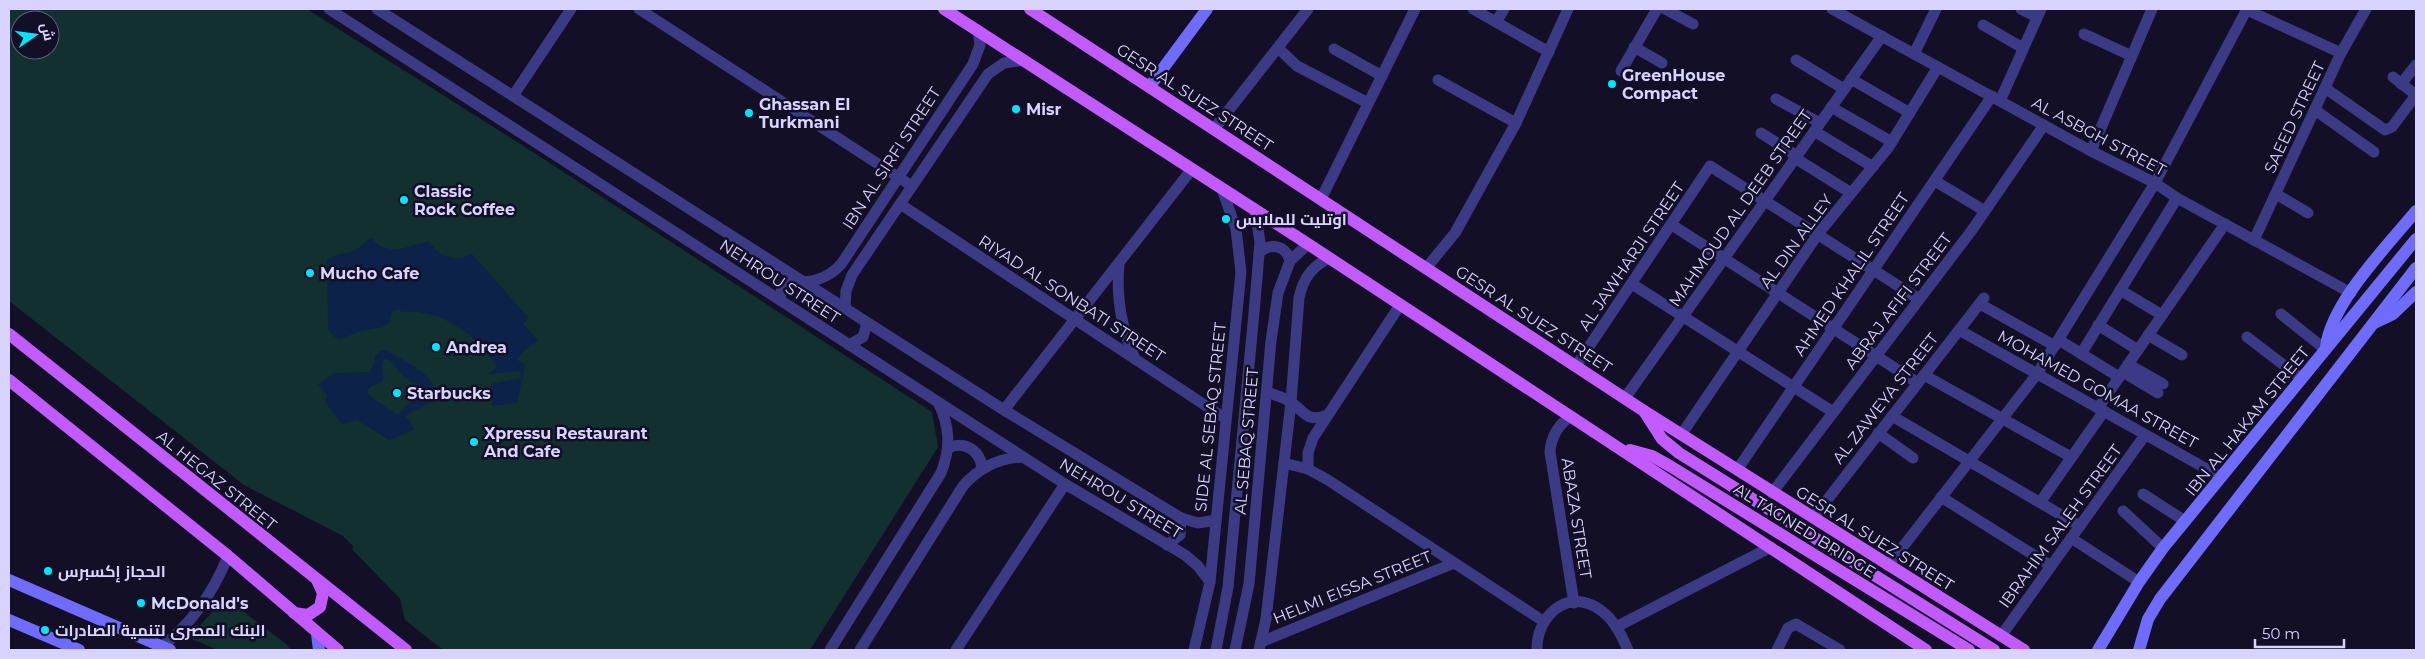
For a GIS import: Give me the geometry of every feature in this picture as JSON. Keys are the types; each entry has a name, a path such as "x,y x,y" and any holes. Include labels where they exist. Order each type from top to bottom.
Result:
{"main road":[{"path":"944,9 1308,244 1926,650"},
{"name":"GESR AL SUEZ STREET","path":"1030,9 1681,435 2024,650"},
{"path":"1150,86 1207,9"},
{"name":"IBN AL HAKAM STREET","path":"2098,650 2139,582 2163,548 2326,350 2333,322 2351,293 2416,211"},
{"path":"2326,350 2416,239"},
{"path":"2139,650 2148,620 2160,599 2416,268"},
{"path":"2371,324 2393,314 2416,292"},
{"name":"AL HEGAZ STREET","path":"9,334 406,650"},
{"path":"9,380 228,556 338,650"},
{"name":"AL TAGNED BRIDGE","path":"1644,411 1662,439 1679,453 1994,650"},
{"name":"AL TAGNED BRIDGE","path":"1620,448 1641,452 1666,464 1969,650"},
{"path":"9,580 166,648"},
{"path":"294,613 308,615 320,607 323,593 317,580"},
{"path":"1977,621 1983,639 1980,650"},
{"path":"9,622 79,650"},
{"path":"317,634 319,650"}],"street":[{"name":"NEHROU STREET","path":"329,9 1065,484 1190,559 1210,582"},
{"name":"NEHROU STREET","path":"377,9 1004,410 1181,518 1198,523 1216,520"},
{"path":"513,96 571,9"},
{"path":"638,9 912,186"},
{"path":"1214,129 1308,9"},
{"path":"1321,199 1415,9"},
{"path":"1473,9 1549,52"},
{"path":"1496,22 1504,9"},
{"path":"1427,268 1456,233 1516,123 1568,9"},
{"path":"1620,71 1657,9"},
{"path":"1665,9 1693,24"},
{"name":"AL ASBGH STREET","path":"1832,9 2091,151 2155,183 2177,198 2351,293"},
{"path":"1914,54 1936,9"},
{"path":"2021,9 2039,13"},
{"path":"2091,151 2152,9"},
{"path":"1888,566 2037,374 2057,343 2155,183 2246,9 2341,53"},
{"name":"SAEED STREET","path":"2254,240 2341,53 2366,9"},
{"name":"AHMED KHALIL STREET","path":"1737,470 1935,181 1996,99 2039,13"},
{"path":"1983,25 2023,48"},
{"name":"IBN AL SIRFI STREET","path":"803,282 823,278 839,267 976,59 980,45 978,30"},
{"path":"2084,34 2132,56"},
{"name":"MAHMOUD AL DEEB STREET","path":"1625,398 1882,36"},
{"path":"1634,47 1662,63"},
{"path":"1278,48 1297,66 1368,104"},
{"path":"1334,49 1382,76"},
{"name":"IBN AL SIRFI STREET","path":"844,308 850,279 988,74 1004,63 1024,60"},
{"path":"1796,60 1844,89"},
{"path":"2325,88 2385,130 2392,126 2416,95 2397,81 2416,65"},
{"name":"AL DIN ALLEY","path":"1681,435 1818,234 1892,142 1938,67"},
{"path":"1851,79 1910,113"},
{"path":"1438,80 1516,123"},
{"path":"1776,99 1873,167"},
{"path":"1831,107 1892,142"},
{"path":"2314,110 2374,152"},
{"name":"ABRAJ AFIFI STREET","path":"1772,492 1985,211 2044,125"},
{"path":"1761,133 1851,193"},
{"name":"AL JAWHARJI STREET","path":"1576,366 1672,225 1709,166 1713,166 1765,200"},
{"path":"1004,410 1192,169"},
{"path":"1935,181 1985,211"},
{"name":"SIDE AL SEBAQ STREET","path":"1194,650 1210,582 1237,311 1240,250 1236,229 1222,189"},
{"path":"2276,194 2308,213"},
{"path":"2080,354 2177,198"},
{"path":"1765,200 1918,299"},
{"name":"RIYAD AL SONBATI STREET","path":"900,204 1226,419"},
{"name":"AL SEBAQ STREET","path":"1216,650 1227,600 1254,313 1259,253 1255,211"},
{"path":"2041,501 2101,410 2123,371 2225,224"},
{"path":"1672,225 1876,356 2002,418 2071,457"},
{"name":"AL SEBAQ STREET","path":"1235,650 1249,584 1278,293 1290,261 1308,244"},
{"path":"1259,253 1270,246 1279,247 1286,252 1290,261"},
{"path":"1260,646 1291,402 1299,298 1302,285 1314,267 1329,258"},
{"path":"1119,263 1118,293 1121,316 1135,359"},
{"path":"780,300 782,286 793,276"},
{"path":"1632,284 1833,412"},
{"path":"2120,290 2162,315"},
{"name":"AL ZAWEYA STREET","path":"1812,518 1982,301 2057,343"},
{"path":"1308,469 1311,443 1327,415 1400,305"},
{"path":"1237,311 1254,313"},
{"path":"2281,314 2326,350"},
{"path":"849,345 863,337 867,322"},
{"path":"2098,325 2138,350"},
{"name":"MOHAMED GOMAA STREET","path":"1959,330 2221,477"},
{"path":"2148,335 2182,355"},
{"path":"2247,337 2302,379"},
{"path":"2057,343 2161,388"},
{"path":"1267,392 1291,402 1300,412 1307,416 1315,418 1327,415"},
{"path":"830,650 937,481 945,464 948,448 948,428 938,402"},
{"name":"ABAZA STREET","path":"1571,416 1561,424 1554,434 1550,452 1574,602"},
{"path":"1892,416 2041,501 2080,526"},
{"path":"1878,434 1913,458"},
{"name":"IBRAHIM SALEH STREET","path":"2001,636 2145,435"},
{"path":"948,448 958,445 969,447 980,458 982,469"},
{"path":"860,650 957,493 968,480 982,469 1006,459 1023,457"},
{"path":"1284,463 1308,469 1328,480 1543,621"},
{"path":"956,650 1065,484"},
{"path":"2143,494 2185,522"},
{"path":"1219,496 1237,498"},
{"path":"1942,497 2051,566"},
{"path":"2123,512 2163,548"},
{"path":"1167,545 1180,535 1181,518"},
{"path":"2071,538 2139,582"},
{"path":"1616,627 1771,547"},
{"path":"166,648 203,605 218,579 228,556"},
{"name":"HELMI EISSA STREET","path":"1260,646 1454,563"},
{"path":"1537,650 1538,633 1543,621 1554,610 1574,602 1598,608 1616,627 1628,650"},
{"path":"1778,650 1788,628 1796,624 1840,650"}],"green space":[{"path":"9,9 307,9 536,154 932,412 938,447 810,650 443,650 405,620 400,599 352,549 354,547 343,536 244,485 9,301"},
{"path":"230,601 286,644 291,650 218,650 189,638 219,604"}],"water":[{"path":"372,238 384,248 406,248 429,241 433,247 448,257 460,258 472,254 529,318 523,324 538,340 523,352 517,360 525,365 517,403 493,406 491,384 521,378 520,371 488,374 497,367 489,355 468,334 444,319 430,314 401,312 400,309 392,311 389,323 383,327 361,331 340,339 334,337 328,329 327,260 336,255 354,251"},
{"path":"382,350 388,351 421,371 435,388 431,392 434,401 405,415 415,429 389,440 357,420 342,424 325,402 327,395 318,384 334,373 369,372 374,365 375,356","holes":["384,359 390,360 402,375 412,383 415,382 420,388 418,390 420,393 397,415 367,392 370,387 382,382"]}],"place":[{"name":"GreenHouse Compact","path":"1612,84"},
{"name":"Misr","path":"1016,109"},
{"name":"Ghassan El Turkmani","path":"749,113"},
{"name":"Classic Rock Coffee","path":"404,200"},
{"name":"اوتليت للملابس","path":"1226,219"},
{"name":"Mucho Cafe","path":"310,273"},
{"name":"Andrea","path":"436,347"},
{"name":"Starbucks","path":"397,393"},
{"name":"Xpressu Restaurant And Cafe","path":"474,442"},
{"name":"الحجاز إكسبرس","path":"48,571"},
{"name":"McDonald's","path":"141,603"},
{"name":"البنك المصرى لتنمية الصادرات","path":"45,630"}]}
